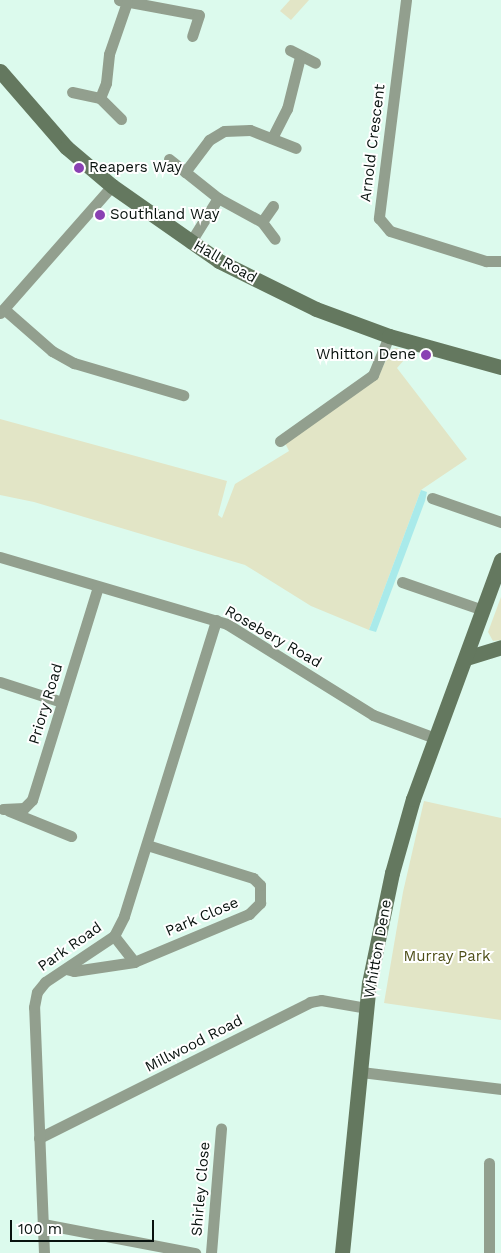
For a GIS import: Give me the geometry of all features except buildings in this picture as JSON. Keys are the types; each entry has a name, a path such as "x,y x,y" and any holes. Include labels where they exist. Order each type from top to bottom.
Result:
{"street":[{"name":"Arnold Crescent","path":"406,0 379,218 390,231 486,261 501,262"},
{"path":"100,98 106,82 109,54 123,1 201,11 192,36"},
{"path":"290,50 300,57 315,63"},
{"path":"272,138 287,109 300,57"},
{"name":"Hall Road","path":"0,71 66,147 112,186 190,243 274,290 389,336 501,367"},
{"path":"72,92 100,98 121,119"},
{"path":"185,172 209,140 224,131 250,130 296,148"},
{"path":"168,159 218,198 262,222 275,239"},
{"path":"112,186 2,311 52,351 74,363 183,395"},
{"path":"190,243 218,198"},
{"path":"262,222 273,206"},
{"path":"280,441 373,375 389,336"},
{"path":"432,498 501,522"},
{"name":"Rosebery Road","path":"0,557 216,620 373,715 435,738"},
{"name":"Whitton Dene","path":"342,1253 372,967 392,873 408,814 501,560"},
{"path":"402,582 484,610"},
{"name":"Priory Road","path":"2,808 24,808 32,800 98,587"},
{"name":"Park Road","path":"44,1253 34,1007 37,992 45,982 114,936 124,916 216,620"},
{"path":"466,658 501,647"},
{"path":"0,682 62,702"},
{"path":"2,808 71,836"},
{"name":"Park Close","path":"66,969 74,971 134,962 249,914 260,902 261,892 252,878 147,845"},
{"path":"114,936 134,962"},
{"name":"Millwood Road","path":"39,1138 310,1002 321,1000 367,1008"},
{"path":"361,1072 501,1089"},
{"name":"Shirley Close","path":"211,1253 221,1128"},
{"path":"489,1163 489,1253"},
{"path":"43,1224 195,1253"}],"green space":[{"path":"290,0 309,0 291,20 280,11"},
{"path":"396,348 411,352 397,368 467,459 421,490 369,630 311,606 245,565 34,502 0,495 0,419 227,481 218,515 222,518 235,484 289,451 285,443 377,379 391,350"},
{"path":"501,597 501,640 493,641 488,632"},
{"name":"Murray Park","path":"424,801 501,818 501,1020 384,1003 403,892"}],"place":[{"name":"Reapers Way","path":"79,168"},
{"name":"Southland Way","path":"100,215"},
{"name":"Whitton Dene","path":"426,355"}]}
